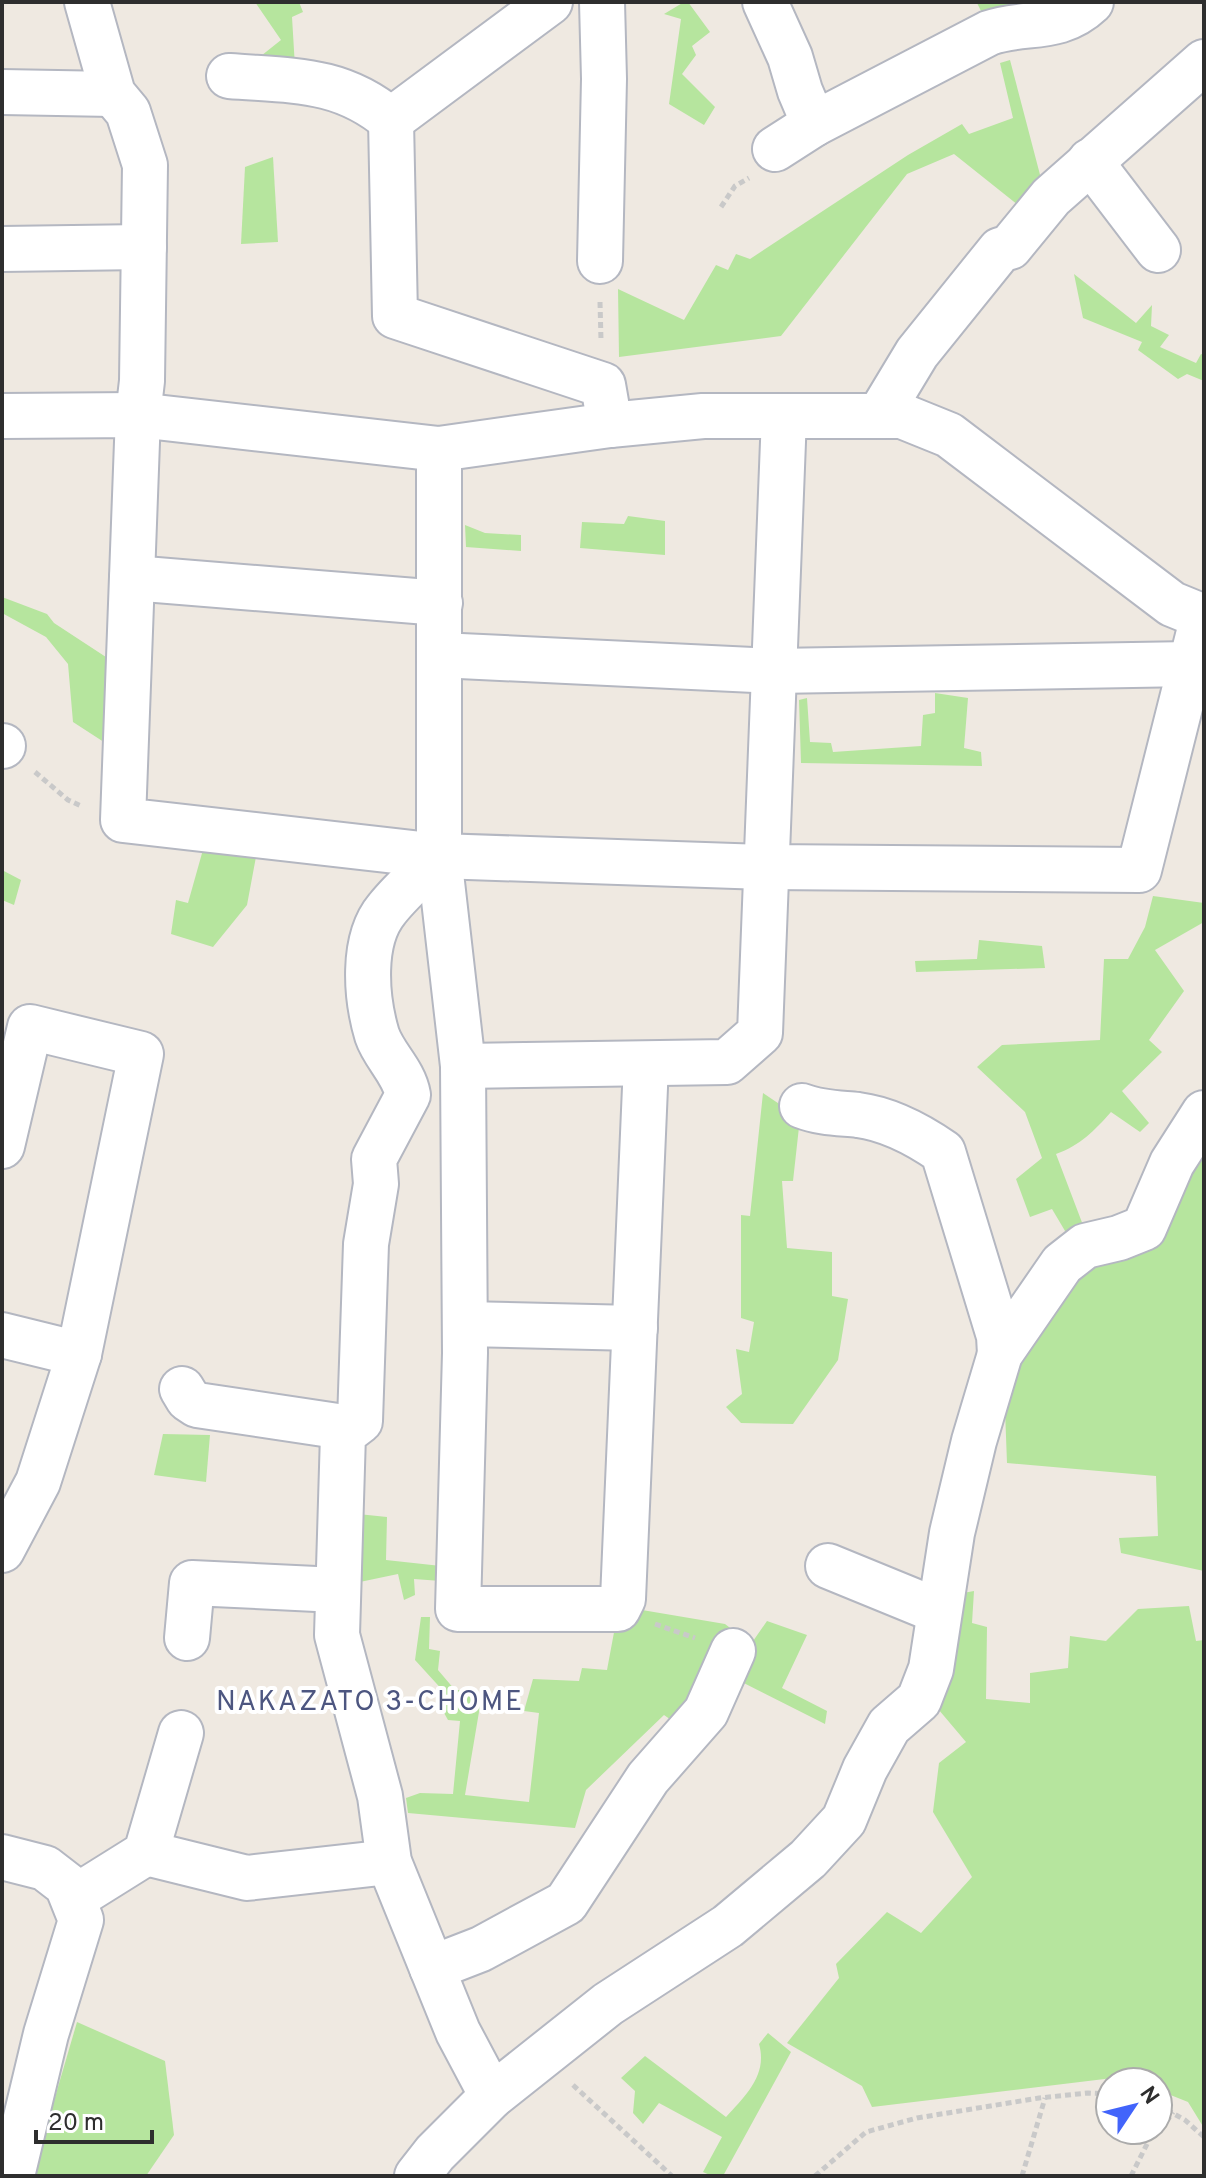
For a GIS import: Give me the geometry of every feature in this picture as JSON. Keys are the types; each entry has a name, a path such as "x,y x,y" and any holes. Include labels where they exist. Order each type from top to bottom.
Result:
{"street":[{"path":"87,2 113,94 128,112 145,165 142,381 138,415 123,820 439,856 766,867 1139,870 1204,617 1172,604 949,435 902,416 703,416 605,393 395,316 391,120 374,105 339,88 319,83 229,76"},
{"path":"391,120 550,2"},
{"path":"600,261 604,79 602,2"},
{"path":"765,2 790,57 814,124"},
{"path":"775,149 814,124 989,33 1004,27 1048,25 1091,2"},
{"path":"879,416 917,353 1000,250 1010,247 1051,197 1076,175 1195,82"},
{"path":"2,92 113,94"},
{"path":"1076,175 1158,250"},
{"path":"2,249 144,247"},
{"path":"2,416 138,415 439,449 605,393"},
{"path":"463,1066 742,1062 760,1033 784,416"},
{"path":"439,449 439,856 463,1066 465,1324 458,1609 618,1609 623,1599 646,1064"},
{"path":"132,578 440,603"},
{"path":"439,655 774,671 1191,664"},
{"path":"182,1389 188,1399 197,1405 344,1430 360,1421 366,1244 376,1184 374,1159 408,1095 406,1085 377,1036 367,970 369,946 385,911 439,856"},
{"path":"2,1146 30,1027 141,1054 79,1354 38,1482 2,1550"},
{"path":"802,1106 816,1112 860,1115 888,1122 923,1138 943,1152 999,1336 1000,1354"},
{"path":"417,2176 435,2153 492,2096 608,2004 728,1926 808,1859 844,1820 865,1769 889,1726 919,1700 931,1669 952,1533 974,1441 1000,1354 1062,1264 1085,1246 1144,1228 1172,1163 1204,1113"},
{"path":"465,1324 635,1328"},
{"path":"2,1335 79,1354"},
{"path":"344,1430 337,1635 380,1796 389,1862 458,2032 492,2096"},
{"path":"828,1566 938,1611"},
{"path":"187,1638 192,1583 337,1590"},
{"path":"432,1968 481,1949 566,1903 648,1778 706,1712 733,1651"},
{"path":"74,1898 146,1853 181,1733"},
{"path":"146,1853 247,1878 389,1862"},
{"path":"2,1857 45,1868 67,1885 81,1920 46,2034 12,2176"}],"path":[{"path":"721,207 735,186"},
{"path":"600,261 605,393"},
{"path":"3,746 68,800 76,802 109,825 123,820"},
{"path":"650,1622 733,1651"},
{"path":"544,2055 599,2112 672,2176"},
{"path":"815,2176 866,2132 942,2113 1094,2093"},
{"path":"1022,2176 1045,2098"},
{"path":"1174,2113 1204,2137"},
{"path":"1131,2176 1146,2146"}],"green space":[{"path":"255,2 299,2 303,12 292,17 295,67 252,63 281,40"},
{"path":"688,2 710,32 692,46 696,55 682,74 715,107 704,125 669,104 681,19 664,14"},
{"path":"1080,2 985,19 977,3"},
{"path":"1010,60 1044,190 1028,213 954,154 907,174 781,336 619,357 618,289 684,320 716,265 728,270 736,254 750,259 908,155 962,124 969,134 1013,118 1000,63"},
{"path":"273,157 278,242 241,244 245,167"},
{"path":"1074,274 1136,323 1152,305 1151,326 1169,335 1160,347 1196,363 1201,354 1204,355 1204,381 1187,374 1178,379 1138,350 1142,342 1083,318"},
{"path":"628,516 665,521 665,555 580,548 582,522 624,524"},
{"path":"465,525 485,533 521,535 521,551 466,547"},
{"path":"2,597 47,614 54,623 112,661 110,746 73,722 68,664 46,637 2,613"},
{"path":"935,693 968,698 964,748 981,752 982,766 801,763 799,700 807,698 810,742 831,743 833,752 921,746 923,715 935,713"},
{"path":"206,839 258,846 247,905 213,947 171,934 176,900 188,903"},
{"path":"2,870 21,880 14,905 2,900"},
{"path":"1153,896 1204,903 1204,922 1155,950 1184,991 1149,1040 1162,1052 1122,1091 1149,1123 1140,1132 1111,1112 1086,1137 1056,1154 1086,1233 1071,1241 1052,1209 1030,1217 1016,1179 1042,1158 1025,1112 977,1067 1002,1045 1100,1040 1104,959 1128,959 1145,927"},
{"path":"979,940 1042,946 1045,968 916,972 915,961 977,959"},
{"path":"763,1093 800,1118 793,1181 782,1181 787,1248 832,1252 832,1296 848,1299 838,1360 793,1424 741,1423 726,1407 742,1394 736,1349 749,1352 754,1322 741,1318 741,1215 750,1216"},
{"path":"1204,1137 1204,1571 1121,1553 1119,1538 1158,1536 1156,1476 1007,1463 1005,1410 1015,1344"},
{"path":"163,1434 210,1435 206,1482 154,1475"},
{"path":"358,1514 387,1517 386,1560 441,1566 441,1581 414,1579 415,1595 404,1600 398,1574 355,1583"},
{"path":"974,1591 972,1623 987,1627 986,1699 1030,1703 1030,1673 1068,1668 1070,1636 1106,1641 1138,1609 1189,1606 1196,1641 1204,1640 1204,2128 1188,2102 1174,2096 1174,2066 1094,2066 1094,2080 872,2107 862,2086 787,2043 839,1978 836,1964 887,1912 921,1933 972,1877 933,1812 939,1763 966,1742 933,1703 952,1595"},
{"path":"642,1610 725,1624 751,1644 767,1621 807,1635 782,1688 827,1711 825,1724 720,1671 681,1727 664,1715 586,1790 575,1828 408,1813 406,1798 420,1793 453,1794 460,1721 448,1720 439,1704 446,1694 415,1660 421,1617 430,1617 429,1649 440,1651 438,1670 455,1690 478,1690 480,1706 465,1795 529,1802 539,1713 524,1711 533,1679 579,1681 582,1668 607,1670 615,1627"},
{"path":"77,2022 165,2061 174,2135 146,2176 32,2176"},
{"path":"768,2033 791,2052 723,2176 703,2172 722,2137 659,2103 643,2124 633,2113 635,2091 621,2078 645,2056 726,2117 758,2075 759,2044"}],"district":[{"name":"NAKAZATO 3-CHOME","path":"370,1700"}]}
